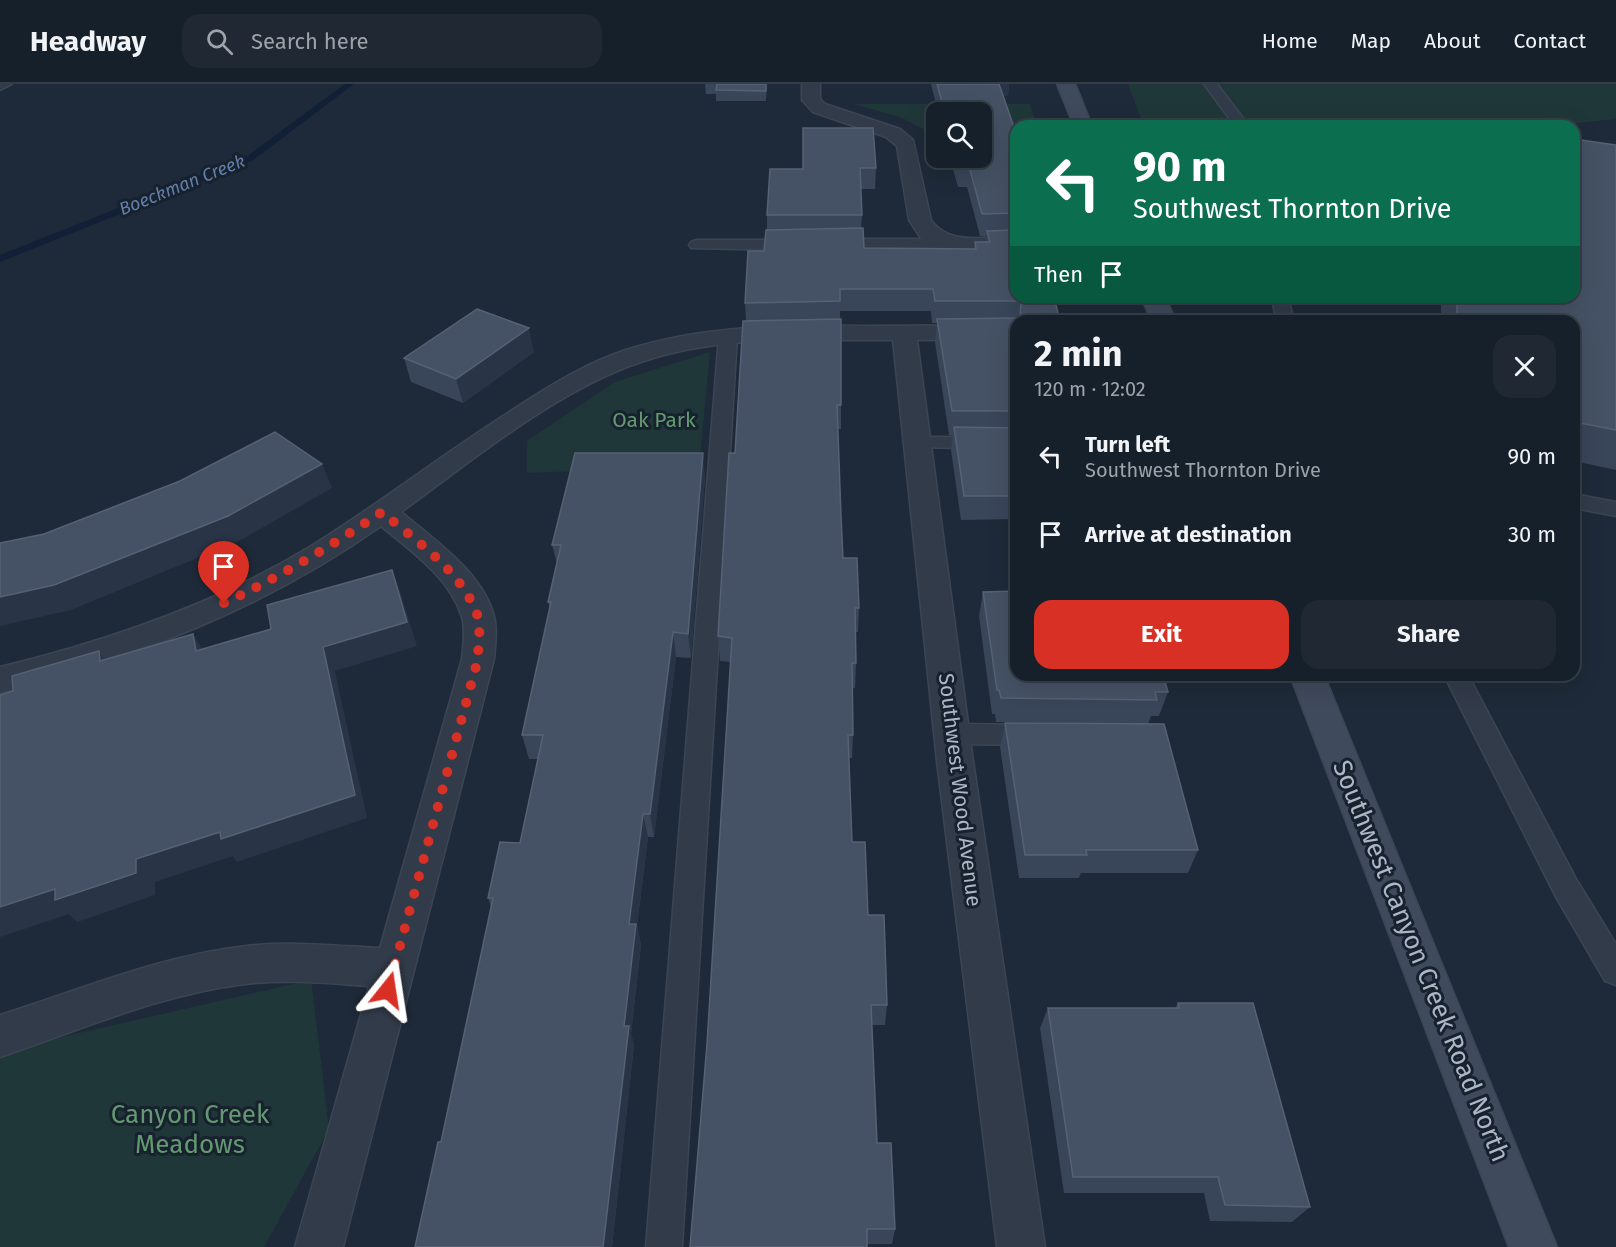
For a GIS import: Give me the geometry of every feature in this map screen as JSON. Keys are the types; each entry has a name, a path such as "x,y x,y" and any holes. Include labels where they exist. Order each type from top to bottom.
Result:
{"main road":[{"path":"1066,84 1081,120"},
{"name":"Southwest Canyon Creek Road North","path":"1309,681 1533,1247"}],"street":[{"path":"810,84 811,100 819,108 893,133 906,144 920,220 930,234 948,244 1010,243"},
{"path":"0,680 97,652 188,619 287,573 382,512 487,436 584,376 656,349 728,336 1010,332"},
{"name":"Southwest Wood Avenue","path":"904,333 919,443 952,734 1021,1247"},
{"path":"319,1247 478,659 478,619 465,589 447,568 382,512"},
{"path":"0,1036 175,981 231,967 301,964 394,969"}],"lane":[{"path":"1210,84 1237,120"},
{"path":"697,245 948,244"},
{"path":"664,1247 728,336"},
{"path":"919,443 1010,443"},
{"path":"1580,502 1616,509"},
{"path":"1459,681 1566,888 1616,971"},
{"path":"952,734 1054,735"}],"green space":[{"path":"1128,84 1616,84 1616,119 1580,123 1580,120 1142,120"},
{"path":"854,104 926,104 925,130 900,117"},
{"path":"992,104 1030,104 1035,120 1010,120 1010,126 992,127"},
{"name":"Oak Park","path":"710,352 699,466 527,473 527,441 615,382"},
{"name":"Canyon Creek Meadows","path":"311,980 329,1129 264,1247 0,1247 0,1055 18,1047"}],"building":[{"path":"717,84 766,84 766,91 716,90"},
{"path":"937,84 999,84 1011,120 1010,213 982,214 970,168 992,168 992,102 942,102"},
{"path":"803,128 873,128 876,168 860,168 862,215 767,215 770,169 803,169"},
{"path":"1580,140 1616,145 1616,430 1580,423 1580,315 1457,315 1457,303 1580,303"},
{"path":"863,228 864,248 976,249 975,242 990,242 987,231 1010,230 1010,301 935,301 933,289 840,289 840,301 745,303 748,251 764,251 766,230"},
{"path":"1021,303 1056,303 1058,315 1020,315"},
{"path":"477,309 529,328 456,379 404,358"},
{"path":"1010,318 1010,411 952,411 937,319"},
{"path":"841,319 841,405 837,405 843,558 857,558 859,608 855,608 856,663 852,663 853,735 848,735 852,842 865,842 868,915 884,915 887,1005 871,1005 877,1143 891,1143 895,1229 867,1229 867,1247 690,1247 707,1044 732,638 718,636 729,453 735,453 743,321"},
{"path":"954,427 1010,428 1010,496 964,496"},
{"path":"275,432 322,464 228,516 54,585 0,597 0,543 44,534 180,481"},
{"path":"575,453 703,453 688,634 673,632 650,814 643,814 629,924 636,924 624,1026 629,1026 603,1247 415,1247 438,1142 441,1142 493,898 488,898 500,842 520,843 543,735 522,735 561,545 552,545"},
{"path":"392,570 407,622 323,647 355,795 221,839 220,832 136,859 136,873 55,900 55,889 0,907 0,695 13,691 12,676 99,651 100,661 193,634 196,651 271,629 267,605"},
{"path":"1010,591 1010,681 1165,681 1168,692 1155,692 1157,700 1001,698 997,690 983,592"},
{"path":"1005,723 1164,724 1198,850 1086,850 1087,855 1025,855"},
{"path":"1178,1003 1253,1003 1310,1207 1225,1205 1218,1177 1073,1177 1048,1008 1179,1008"}],"waterway":[{"name":"Boeckman Creek","path":"0,259 249,159 350,84"}],"route":[{"path":"224,603 277,578 316,556 382,512 447,568 465,589 472,604 478,619 478,659 388,990"}]}
